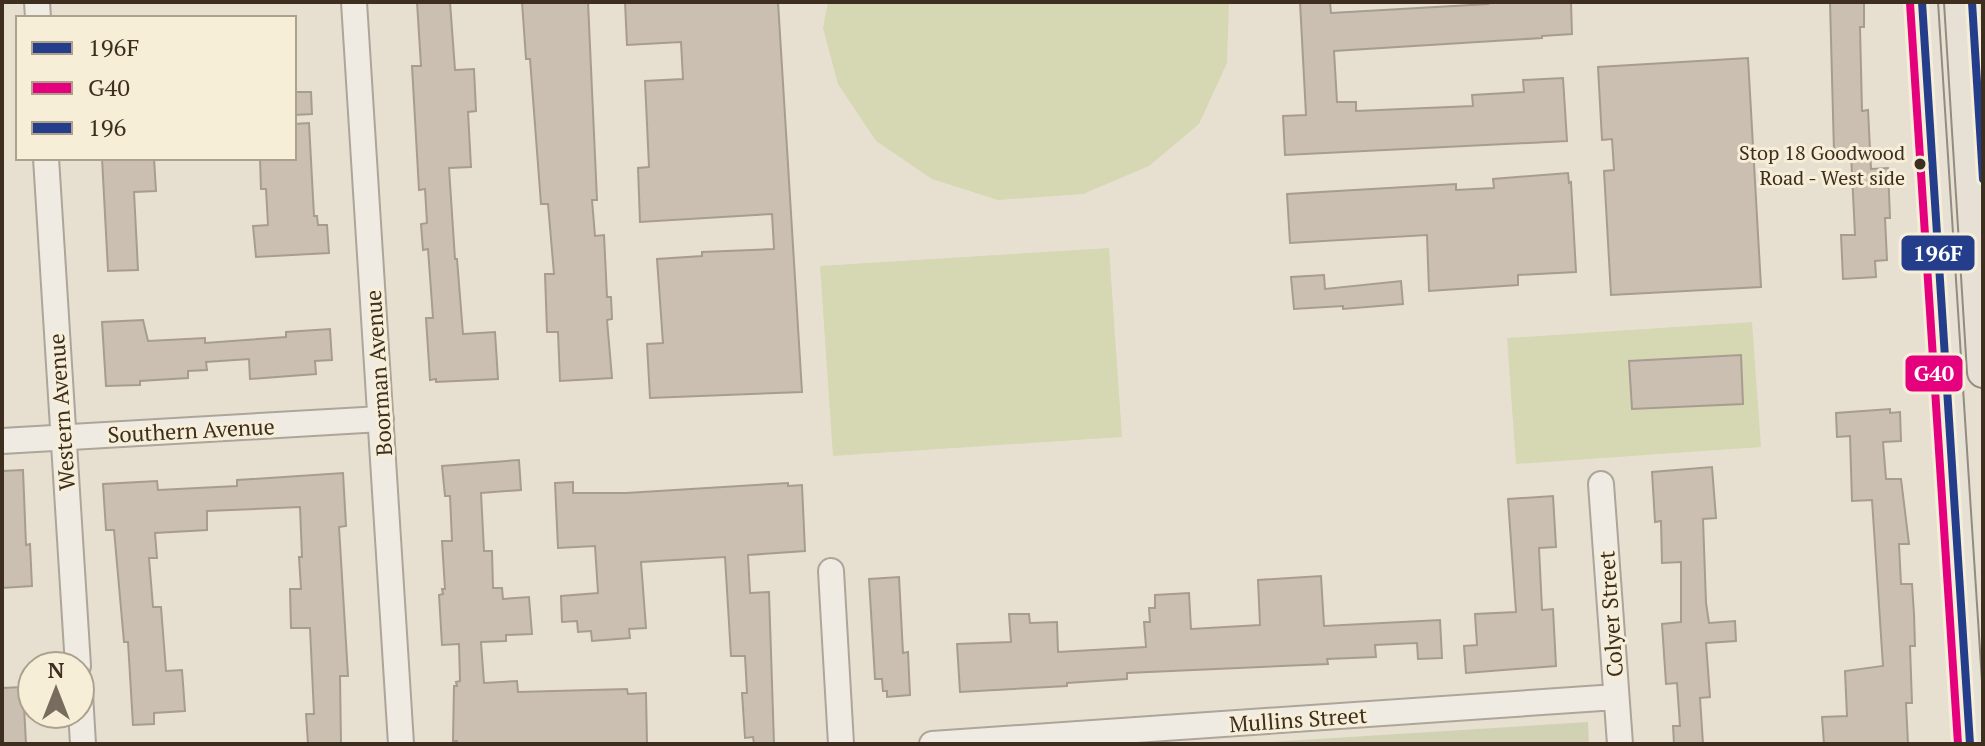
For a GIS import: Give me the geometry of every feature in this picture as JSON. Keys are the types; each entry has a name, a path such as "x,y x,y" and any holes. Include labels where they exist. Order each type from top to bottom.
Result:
{"main road":[{"path":"1922,2 1970,744"},
{"path":"1960,2 1983,372"}],"street":[{"name":"Boorman Avenue","path":"354,2 401,744"},
{"name":"Western Avenue","path":"46,160 77,650"},
{"name":"Southern Avenue","path":"2,441 381,419"},
{"name":"Colyer Street","path":"1601,484 1620,744"},
{"path":"831,571 841,744"},
{"name":"Mullins Street","path":"932,744 1616,697"}],"green space":[{"path":"828,2 1229,2 1227,63 1199,124 1149,166 1083,194 998,200 932,179 876,141 838,84 823,28"},
{"path":"1109,248 1122,437 833,456 820,266"},
{"path":"1752,322 1761,447 1516,464 1507,338"},
{"path":"1588,722 1589,744 1238,744"}],"building":[{"path":"417,2 450,2 455,70 474,69 476,111 468,112 471,167 449,168 455,259 463,334 495,332 498,379 430,380 426,318 433,318 428,249 423,250 421,224 427,223 425,189 419,190 412,66 421,66"},
{"path":"522,2 588,2 597,200 592,200 595,236 604,235 607,297 611,297 612,319 607,320 612,378 560,381 558,332 547,332 545,274 554,274 548,204 541,204 530,59 526,59"},
{"path":"625,2 778,2 802,392 650,398 647,344 663,343 657,259 702,256 702,252 774,249 772,214 640,222 638,168 649,167 645,81 683,79 681,42 627,45"},
{"path":"1300,2 1330,2 1331,13 1488,2 1571,2 1572,34 1334,51 1337,102 1356,102 1356,111 1473,106 1472,95 1524,92 1523,80 1563,78 1567,141 1285,155 1283,116 1306,115"},
{"path":"1830,2 1864,2 1864,27 1860,27 1862,111 1868,110 1871,169 1888,168 1890,218 1885,218 1887,260 1875,261 1876,277 1843,279 1841,235 1855,235 1851,154 1838,155 1834,152"},
{"path":"1748,58 1761,287 1611,295 1604,171 1614,170 1612,139 1602,140 1598,67"},
{"path":"296,92 311,92 312,114 296,115"},
{"path":"309,123 314,216 317,216 318,225 327,225 329,253 256,257 253,226 268,225 266,189 261,189 260,160 296,160 296,124"},
{"path":"102,160 154,160 156,191 134,192 138,270 108,271"},
{"path":"1568,173 1576,272 1518,275 1518,285 1429,291 1427,235 1290,243 1287,194 1456,184 1456,190 1494,188 1493,179"},
{"path":"1324,275 1325,289 1401,281 1403,304 1294,309 1291,277"},
{"path":"143,320 148,341 205,338 205,343 286,337 286,332 330,329 332,360 315,361 316,374 250,379 249,359 206,362 207,370 188,371 188,378 106,386 102,322"},
{"path":"1741,355 1743,404 1632,409 1629,361"},
{"path":"1890,409 1890,413 1900,412 1901,441 1883,442 1886,479 1901,479 1909,544 1899,544 1901,584 1912,584 1914,614 1915,646 1910,646 1912,703 1906,703 1908,744 1824,744 1822,717 1847,716 1845,671 1883,666 1872,500 1852,501 1850,436 1837,437 1836,413"},
{"path":"519,460 521,490 481,493 484,551 492,551 493,588 502,588 503,599 529,597 532,634 506,635 506,641 481,642 484,683 517,681 518,692 627,689 628,694 646,693 647,744 457,744 453,741 454,686 460,681 459,644 442,645 439,595 445,589 442,541 452,541 450,496 445,496 442,466"},
{"path":"1712,467 1716,518 1703,519 1706,603 1709,623 1735,621 1736,641 1706,643 1710,697 1700,698 1703,744 1674,744 1673,726 1680,726 1677,683 1666,684 1662,624 1681,622 1681,562 1662,563 1661,521 1655,522 1652,472"},
{"path":"23,470 26,545 30,544 32,586 2,588 2,471"},
{"path":"343,473 346,526 339,527 348,676 340,676 341,744 308,744 306,714 314,714 310,628 291,628 290,589 301,589 300,507 207,511 207,530 155,533 157,558 149,558 153,607 161,607 166,671 182,670 185,711 154,713 154,724 133,725 128,642 124,642 114,530 106,530 103,484 157,481 158,490 237,486 237,480"},
{"path":"573,482 573,493 626,493 788,483 788,486 802,485 805,551 748,555 750,593 769,592 774,744 754,744 753,737 745,738 742,693 747,693 745,656 731,656 725,557 641,562 646,628 629,629 630,638 592,641 591,631 578,632 577,621 562,622 561,596 598,593 595,546 558,548 555,483"},
{"path":"1553,496 1556,547 1539,548 1542,610 1553,609 1556,666 1466,673 1464,646 1477,645 1475,614 1516,612 1508,499"},
{"path":"1321,576 1324,626 1440,620 1442,658 1418,659 1417,643 1375,645 1376,657 1327,659 1328,664 1127,673 1127,679 1067,683 1067,686 960,692 957,644 1011,642 1009,614 1029,614 1030,623 1057,622 1058,652 1146,647 1144,622 1150,622 1149,608 1155,608 1155,595 1189,593 1191,629 1260,625 1258,580"},
{"path":"899,577 903,653 908,652 910,695 887,697 882,679 875,679 869,579"},
{"path":"16,687 16,730 25,730 26,744 2,744 2,688"}],"transit line":[{"name":"196F","path":"1922,2 1970,744"},
{"name":"196","path":"1972,2 1983,179"},
{"name":"G40","path":"1910,3 1958,744"}],"place":[{"name":"Stop 18 Goodwood Road - West side","path":"1920,164"}]}
